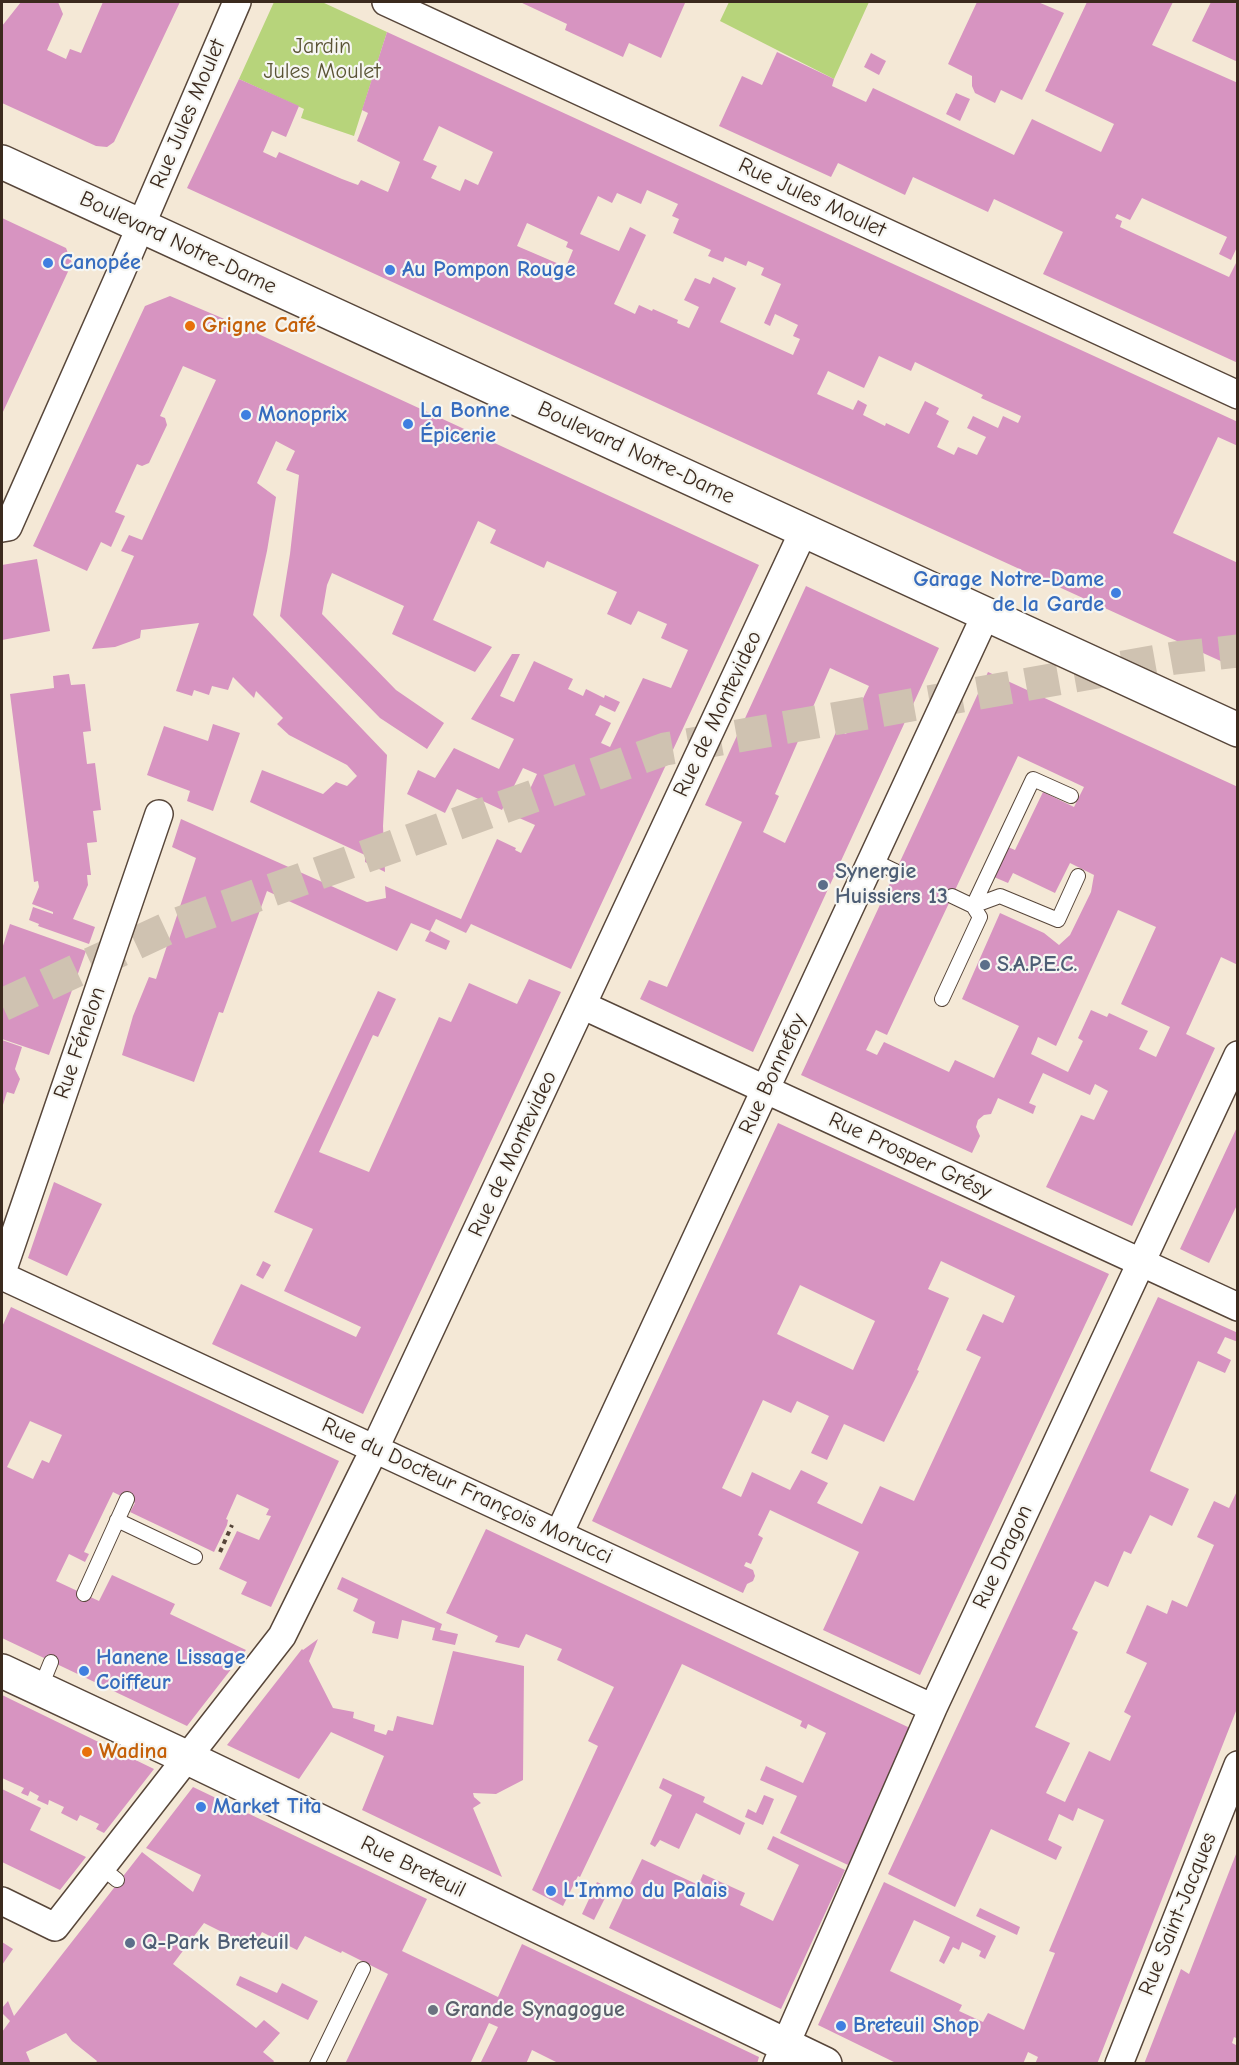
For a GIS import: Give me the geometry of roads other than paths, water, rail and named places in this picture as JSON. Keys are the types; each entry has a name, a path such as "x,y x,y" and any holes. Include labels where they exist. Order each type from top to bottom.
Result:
{"street":[{"name":"Rue Jules Moulet","path":"2,528 8,526 237,2"},
{"name":"Rue Jules Moulet","path":"386,2 1238,395"},
{"name":"Boulevard Notre-Dame","path":"2,162 1238,730"},
{"name":"Rue de Montevideo","path":"2,1901 55,1927 109,1874 188,1758 282,1636 375,1449 804,531"},
{"name":"Rue Bonnefoy","path":"559,1534 766,1090 884,865 986,614"},
{"name":"Rue Fénelon","path":"2,1274 159,814"},
{"name":"Rue Prosper Grésy","path":"582,1005 1238,1306"},
{"name":"Rue Dragon","path":"781,2054 933,1708 1238,1055"},
{"name":"Rue du Docteur François Morucci","path":"2,1274 933,1708"},
{"name":"Rue Breteuil","path":"2,1671 45,1676 188,1758 781,2054 825,2064"},
{"name":"Rue Saint-Jacques","path":"1119,2064 1238,1765"}],"lane":[{"path":"974,906 1033,779 1071,796"},
{"path":"974,906 1000,896 1058,920 1078,876"},
{"path":"942,999 980,917 974,906 952,896"},
{"path":"84,1593 127,1499"},
{"path":"117,1520 195,1557"},
{"path":"317,2064 363,1969"}],"tunnel":[{"path":"2,1005 177,924 665,749 1175,658 1238,651"}],"place":[{"name":"Canopée","path":"48,263"},
{"name":"Au Pompon Rouge","path":"390,270"},
{"name":"Grigne Café","path":"190,326"},
{"name":"Monoprix","path":"246,415"},
{"name":"La Bonne Épicerie","path":"408,424"},
{"name":"Garage Notre-Dame de la Garde","path":"1116,593"},
{"name":"Synergie Huissiers 13","path":"823,885"},
{"name":"S.A.P.E.C.","path":"985,965"},
{"name":"Hanene Lissage Coiffeur","path":"84,1671"},
{"name":"Wadina","path":"87,1752"},
{"name":"Market Tita","path":"201,1807"},
{"name":"L'Immo du Palais","path":"551,1891"},
{"name":"Q-Park Breteuil","path":"130,1943"},
{"name":"Grande Synagogue","path":"433,2010"},
{"name":"Breteuil Shop","path":"841,2026"}],"park label":[{"name":"Jardin Jules Moulet","path":"322,60"}]}
